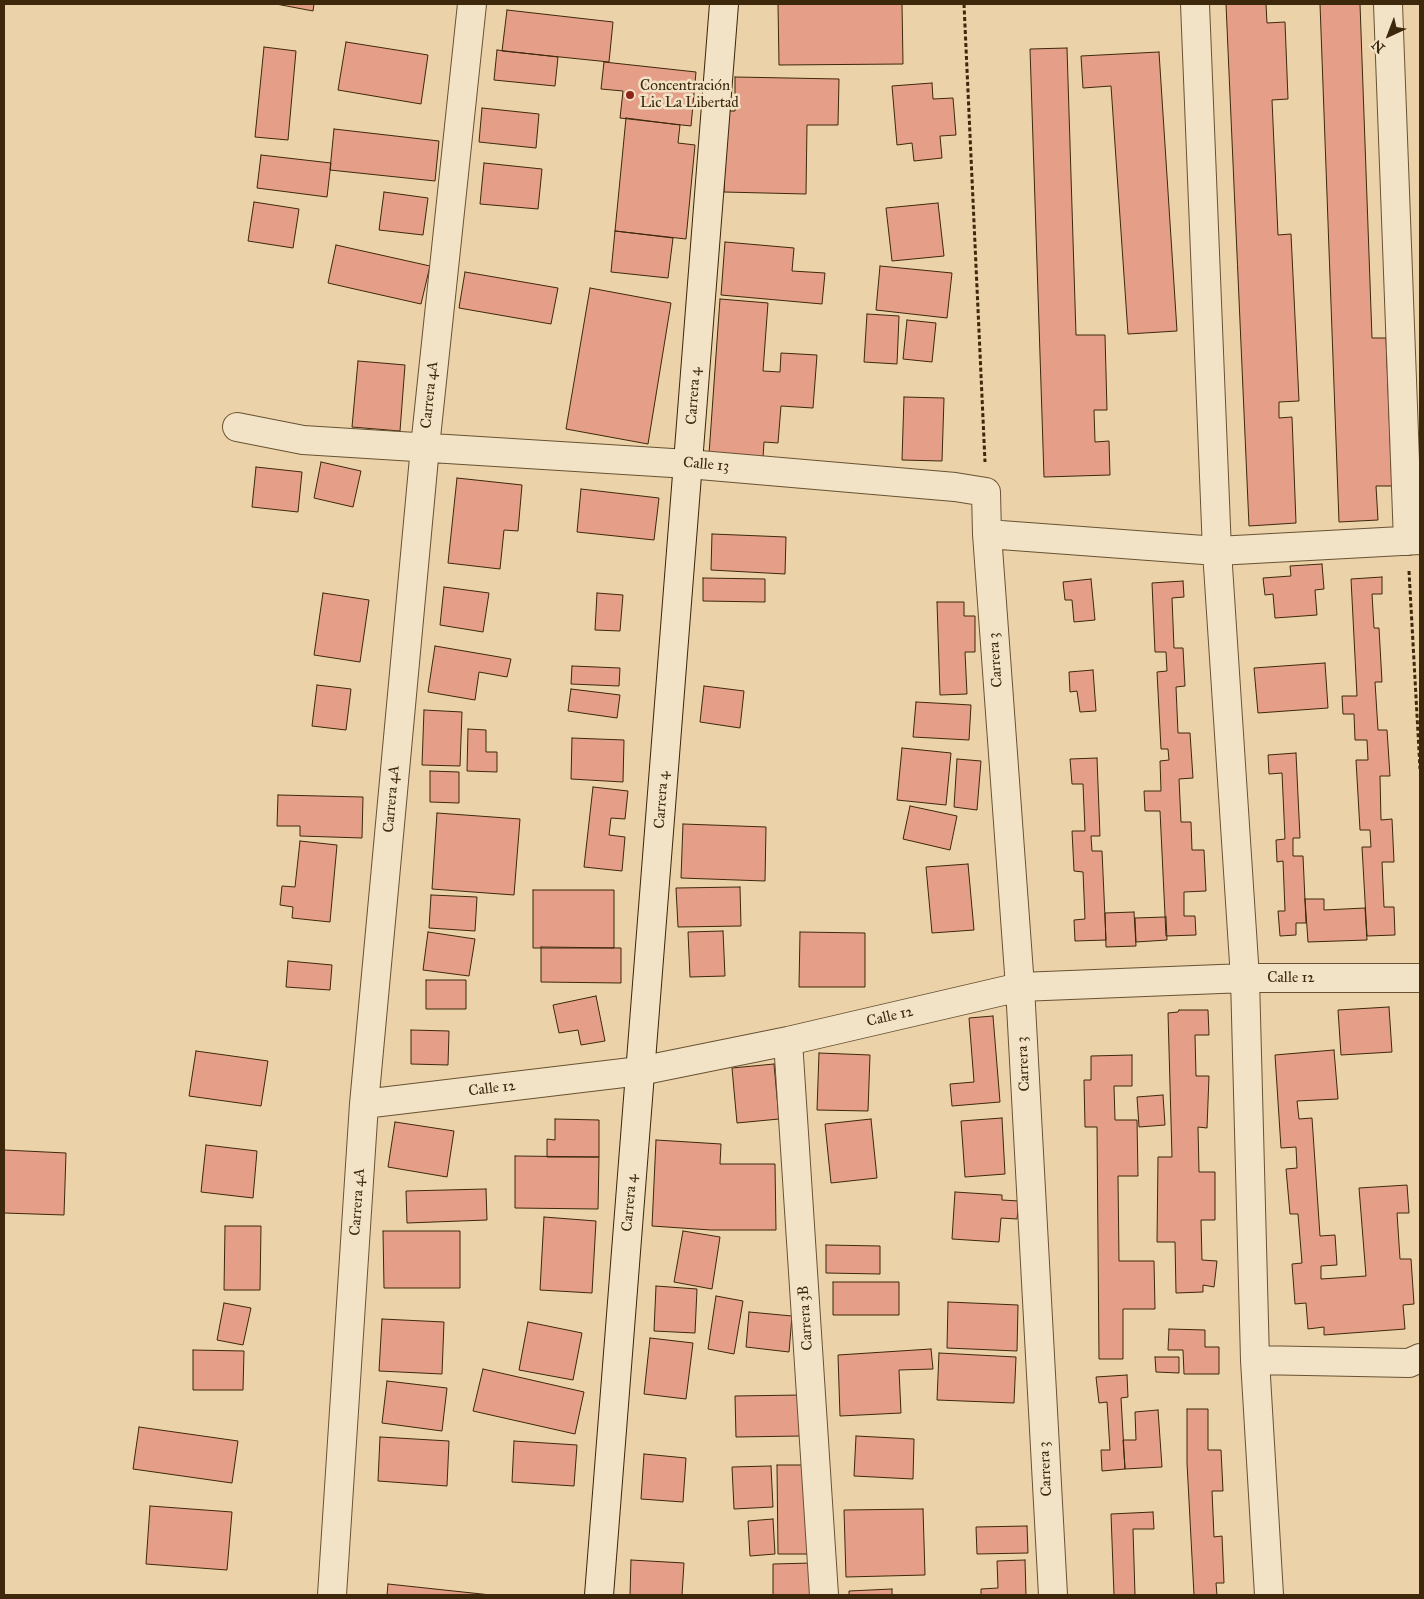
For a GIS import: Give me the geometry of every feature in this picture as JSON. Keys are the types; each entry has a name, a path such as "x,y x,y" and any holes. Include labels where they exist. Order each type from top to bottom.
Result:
{"street":[{"name":"Carrera 4A","path":"332,1595 364,1104 425,447 472,4"},
{"name":"Carrera 4","path":"599,1595 724,4"},
{"path":"1194,4 1217,551 1245,978 1255,1360 1269,1595"},
{"path":"986,534 1217,551 1414,540 1388,4"},
{"name":"Calle 13","path":"237,427 303,440 688,464 955,487 986,492"},
{"name":"Carrera 3","path":"986,492 986,534 1020,987 1053,1595"},
{"name":"Calle 12","path":"364,1104 640,1072 1020,987 1245,978 1420,978"},
{"name":"Carrera 3B","path":"788,1040 824,1595"},
{"path":"1255,1360 1409,1363 1420,1358"}],"path":[{"path":"964,4 986,492"},
{"path":"1414,540 1420,769"}],"building":[{"path":"276,4 314,4 313,11"},
{"path":"778,4 902,4 903,64 779,65"},
{"path":"1226,4 1266,4 1267,23 1285,22 1288,99 1272,100 1278,235 1291,234 1299,401 1279,402 1279,418 1292,417 1296,523 1249,526"},
{"path":"1320,4 1360,4 1372,338 1386,338 1392,486 1376,486 1378,520 1339,522"},
{"path":"507,10 613,22 609,62 502,51"},
{"path":"346,42 428,55 421,104 338,90"},
{"path":"264,47 296,51 288,140 255,137"},
{"path":"1067,48 1076,335 1105,335 1107,410 1094,410 1095,442 1109,441 1110,475 1044,477 1030,49"},
{"path":"497,50 558,57 555,86 494,80"},
{"path":"1159,52 1177,331 1128,334 1111,86 1083,88 1081,56"},
{"path":"604,62 696,72 691,126 620,118 623,91 601,89"},
{"path":"735,77 839,79 838,125 807,125 806,194 724,192 726,111 735,111"},
{"path":"932,83 933,99 953,98 956,135 940,136 942,158 914,161 912,143 897,145 892,86"},
{"path":"482,108 539,114 536,148 479,142"},
{"path":"626,118 680,125 678,143 695,145 686,239 615,231"},
{"path":"334,129 439,141 435,181 330,170"},
{"path":"261,155 331,163 327,197 257,188"},
{"path":"484,163 542,169 538,209 480,204"},
{"path":"384,192 428,198 423,235 379,230"},
{"path":"254,202 299,209 293,248 248,241"},
{"path":"938,203 944,256 892,261 886,208"},
{"path":"615,231 673,238 668,278 611,272"},
{"path":"725,242 794,248 792,271 825,273 822,304 721,295"},
{"path":"336,245 430,266 421,304 328,283"},
{"path":"880,266 952,273 947,318 876,310"},
{"path":"465,272 558,288 551,324 459,308"},
{"path":"590,288 671,303 648,444 566,429"},
{"path":"720,299 768,303 763,371 780,372 781,353 817,355 813,408 781,406 778,443 764,442 763,458 709,454"},
{"path":"867,314 899,316 897,364 864,362"},
{"path":"907,320 936,323 932,362 903,359"},
{"path":"358,361 405,365 400,431 352,427"},
{"path":"904,397 944,398 942,461 902,460"},
{"path":"321,462 361,471 353,507 314,498"},
{"path":"256,467 302,472 298,512 252,507"},
{"path":"457,478 522,485 518,531 504,530 500,569 448,563"},
{"path":"581,489 659,498 654,540 577,532"},
{"path":"712,534 786,537 785,574 711,570"},
{"path":"1322,564 1324,589 1315,590 1317,615 1275,618 1273,594 1265,595 1263,578 1291,576 1290,566"},
{"path":"1382,577 1382,594 1372,594 1374,628 1379,628 1382,682 1375,682 1378,730 1387,730 1390,776 1380,776 1381,820 1392,819 1394,862 1382,862 1384,907 1394,907 1395,935 1367,936 1362,847 1371,847 1370,830 1360,830 1356,760 1368,760 1367,740 1355,740 1354,714 1343,714 1342,696 1357,696 1351,579"},
{"path":"703,578 765,579 765,602 703,601"},
{"path":"1091,579 1095,620 1074,622 1072,600 1065,600 1063,582"},
{"path":"1183,581 1184,597 1172,598 1174,648 1183,648 1185,686 1176,687 1178,733 1190,733 1193,778 1179,779 1181,822 1191,822 1192,850 1204,850 1206,891 1184,892 1184,916 1195,916 1196,935 1166,936 1160,811 1145,811 1144,791 1161,791 1160,761 1169,760 1168,749 1161,749 1157,672 1167,671 1166,652 1155,652 1152,583"},
{"path":"444,587 489,593 483,632 440,625"},
{"path":"323,593 369,600 360,662 314,655"},
{"path":"597,593 623,595 620,631 595,630"},
{"path":"937,602 964,602 964,616 975,616 975,652 965,652 967,694 940,695"},
{"path":"435,646 511,659 507,677 479,672 475,700 428,692"},
{"path":"1325,663 1328,708 1258,713 1254,668"},
{"path":"572,666 620,668 619,686 571,684"},
{"path":"1093,670 1096,711 1080,712 1077,691 1070,692 1069,672"},
{"path":"317,685 351,689 346,730 312,726"},
{"path":"704,686 744,691 740,728 700,722"},
{"path":"571,689 620,695 617,718 568,711"},
{"path":"916,702 971,705 969,740 913,737"},
{"path":"424,710 462,712 460,766 422,765"},
{"path":"468,729 486,730 486,752 497,752 497,772 467,771"},
{"path":"572,738 624,740 623,782 571,779"},
{"path":"902,748 951,753 946,805 897,800"},
{"path":"1296,753 1300,838 1293,838 1293,856 1303,856 1306,923 1296,923 1296,935 1280,936 1278,911 1285,911 1283,861 1277,862 1276,840 1285,839 1282,773 1269,774 1268,755"},
{"path":"1097,758 1100,836 1091,836 1092,851 1102,851 1106,940 1075,941 1074,920 1085,919 1083,872 1074,871 1072,831 1085,831 1083,784 1072,784 1070,759"},
{"path":"957,759 981,761 977,810 954,807"},
{"path":"430,771 459,772 459,803 430,802"},
{"path":"593,787 628,791 625,819 611,818 609,835 625,837 622,871 584,867"},
{"path":"278,795 363,797 362,838 300,836 300,826 277,826"},
{"path":"910,806 957,816 950,850 903,839"},
{"path":"437,813 520,819 514,895 432,889"},
{"path":"683,824 766,827 765,881 681,878"},
{"path":"300,841 337,845 330,922 292,918 293,907 280,905 282,886 295,887"},
{"path":"968,864 974,930 932,933 926,867"},
{"path":"740,887 741,926 678,927 676,888"},
{"path":"533,890 614,890 614,948 533,948"},
{"path":"431,895 477,897 475,931 429,928"},
{"path":"1305,899 1324,899 1324,910 1365,908 1367,940 1308,942"},
{"path":"1134,912 1136,946 1106,947 1105,913"},
{"path":"1166,917 1167,940 1136,942 1135,918"},
{"path":"723,931 725,976 690,977 688,932"},
{"path":"428,932 475,939 469,976 423,970"},
{"path":"800,932 865,933 865,987 799,987"},
{"path":"541,947 621,948 621,983 541,982"},
{"path":"288,961 332,965 330,990 286,987"},
{"path":"426,980 466,980 466,1009 426,1009"},
{"path":"596,996 605,1041 581,1045 578,1030 559,1033 553,1005"},
{"path":"1389,1007 1392,1052 1341,1055 1338,1010"},
{"path":"1179,1010 1208,1010 1209,1035 1195,1035 1196,1076 1209,1076 1207,1128 1198,1127 1199,1172 1215,1172 1215,1220 1201,1220 1202,1260 1217,1261 1214,1287 1203,1285 1203,1292 1176,1293 1175,1242 1157,1242 1158,1157 1172,1157 1168,1013 1178,1012"},
{"path":"993,1016 1000,1102 952,1106 950,1084 974,1082 969,1018"},
{"path":"411,1030 449,1031 448,1065 411,1064"},
{"path":"1334,1050 1338,1099 1297,1101 1299,1119 1312,1118 1320,1236 1335,1235 1337,1265 1321,1266 1321,1279 1366,1276 1359,1188 1407,1185 1409,1213 1397,1213 1400,1259 1411,1259 1414,1304 1403,1305 1405,1329 1324,1335 1324,1327 1308,1329 1306,1303 1295,1304 1292,1264 1302,1263 1298,1214 1290,1214 1286,1169 1297,1168 1296,1147 1281,1148 1275,1055"},
{"path":"196,1051 268,1061 261,1106 189,1096"},
{"path":"819,1053 870,1055 868,1111 817,1110"},
{"path":"1132,1055 1132,1086 1114,1086 1115,1120 1137,1120 1138,1176 1118,1176 1119,1261 1154,1261 1155,1309 1123,1309 1123,1359 1099,1359 1097,1127 1085,1127 1084,1080 1091,1080 1091,1056"},
{"path":"774,1064 779,1119 737,1123 732,1068"},
{"path":"1163,1095 1165,1125 1139,1127 1137,1097"},
{"path":"1002,1118 1005,1174 965,1177 961,1121"},
{"path":"555,1119 599,1120 599,1157 547,1157 547,1139 555,1140"},
{"path":"871,1119 877,1178 831,1183 825,1124"},
{"path":"395,1122 454,1131 447,1177 388,1167"},
{"path":"656,1140 721,1144 720,1164 775,1164 776,1230 711,1230 652,1226"},
{"path":"206,1145 257,1151 253,1198 201,1192"},
{"path":"4,1150 66,1153 64,1215 4,1213"},
{"path":"515,1156 599,1157 598,1209 515,1208"},
{"path":"486,1189 487,1220 407,1223 406,1191"},
{"path":"955,1192 1002,1195 1002,1200 1019,1201 1017,1219 1001,1218 999,1242 952,1239"},
{"path":"544,1217 596,1221 592,1293 540,1290"},
{"path":"225,1226 261,1226 260,1290 224,1290"},
{"path":"383,1231 460,1231 460,1288 384,1288"},
{"path":"683,1231 720,1237 712,1289 674,1282"},
{"path":"826,1245 880,1246 880,1274 826,1273"},
{"path":"833,1282 899,1282 899,1315 833,1315"},
{"path":"656,1286 697,1289 695,1333 654,1331"},
{"path":"716,1296 743,1301 734,1354 708,1349"},
{"path":"948,1302 1018,1305 1017,1351 947,1348"},
{"path":"224,1303 251,1308 243,1345 217,1340"},
{"path":"749,1312 792,1316 789,1352 746,1347"},
{"path":"382,1319 444,1322 442,1374 379,1371"},
{"path":"528,1322 582,1333 573,1380 519,1370"},
{"path":"1169,1329 1205,1330 1205,1347 1219,1347 1219,1374 1184,1374 1183,1350 1168,1350"},
{"path":"650,1338 693,1343 686,1399 644,1394"},
{"path":"931,1349 933,1369 899,1370 901,1413 840,1416 838,1355"},
{"path":"193,1350 244,1351 243,1390 193,1390"},
{"path":"939,1353 1016,1357 1014,1403 937,1400"},
{"path":"1155,1357 1179,1357 1179,1373 1156,1372"},
{"path":"483,1369 584,1392 575,1434 473,1411"},
{"path":"1127,1375 1128,1397 1121,1398 1125,1469 1102,1471 1101,1450 1110,1450 1107,1402 1099,1403 1096,1377"},
{"path":"387,1381 447,1388 442,1431 382,1423"},
{"path":"802,1395 802,1436 736,1437 735,1396"},
{"path":"1187,1409 1208,1409 1208,1450 1221,1450 1223,1491 1212,1491 1214,1537 1222,1536 1224,1583 1216,1583 1217,1595 1194,1595 1187,1463"},
{"path":"1158,1410 1162,1467 1125,1469 1123,1440 1136,1440 1135,1412"},
{"path":"139,1427 238,1441 232,1483 133,1469"},
{"path":"856,1436 914,1439 913,1479 854,1476"},
{"path":"380,1437 449,1441 447,1486 378,1481"},
{"path":"514,1441 577,1445 574,1486 512,1482"},
{"path":"644,1454 686,1458 683,1502 641,1499"},
{"path":"777,1465 809,1465 809,1554 778,1554"},
{"path":"771,1466 773,1507 734,1509 732,1467"},
{"path":"150,1506 232,1512 227,1570 146,1564"},
{"path":"923,1509 925,1575 846,1577 844,1510"},
{"path":"1153,1512 1154,1529 1133,1529 1135,1595 1114,1595 1111,1514"},
{"path":"773,1519 775,1554 750,1556 748,1521"},
{"path":"1027,1526 1028,1553 977,1554 976,1527"},
{"path":"631,1560 684,1563 682,1595 630,1595"},
{"path":"1025,1560 1026,1595 981,1595 981,1589 998,1588 997,1561"},
{"path":"812,1563 813,1595 773,1595 773,1564"},
{"path":"388,1584 491,1595 387,1595"},
{"path":"892,1589 892,1595 849,1595 849,1591"}],"place":[{"name":"Concentración Lic La Libertad","path":"630,95"}]}
